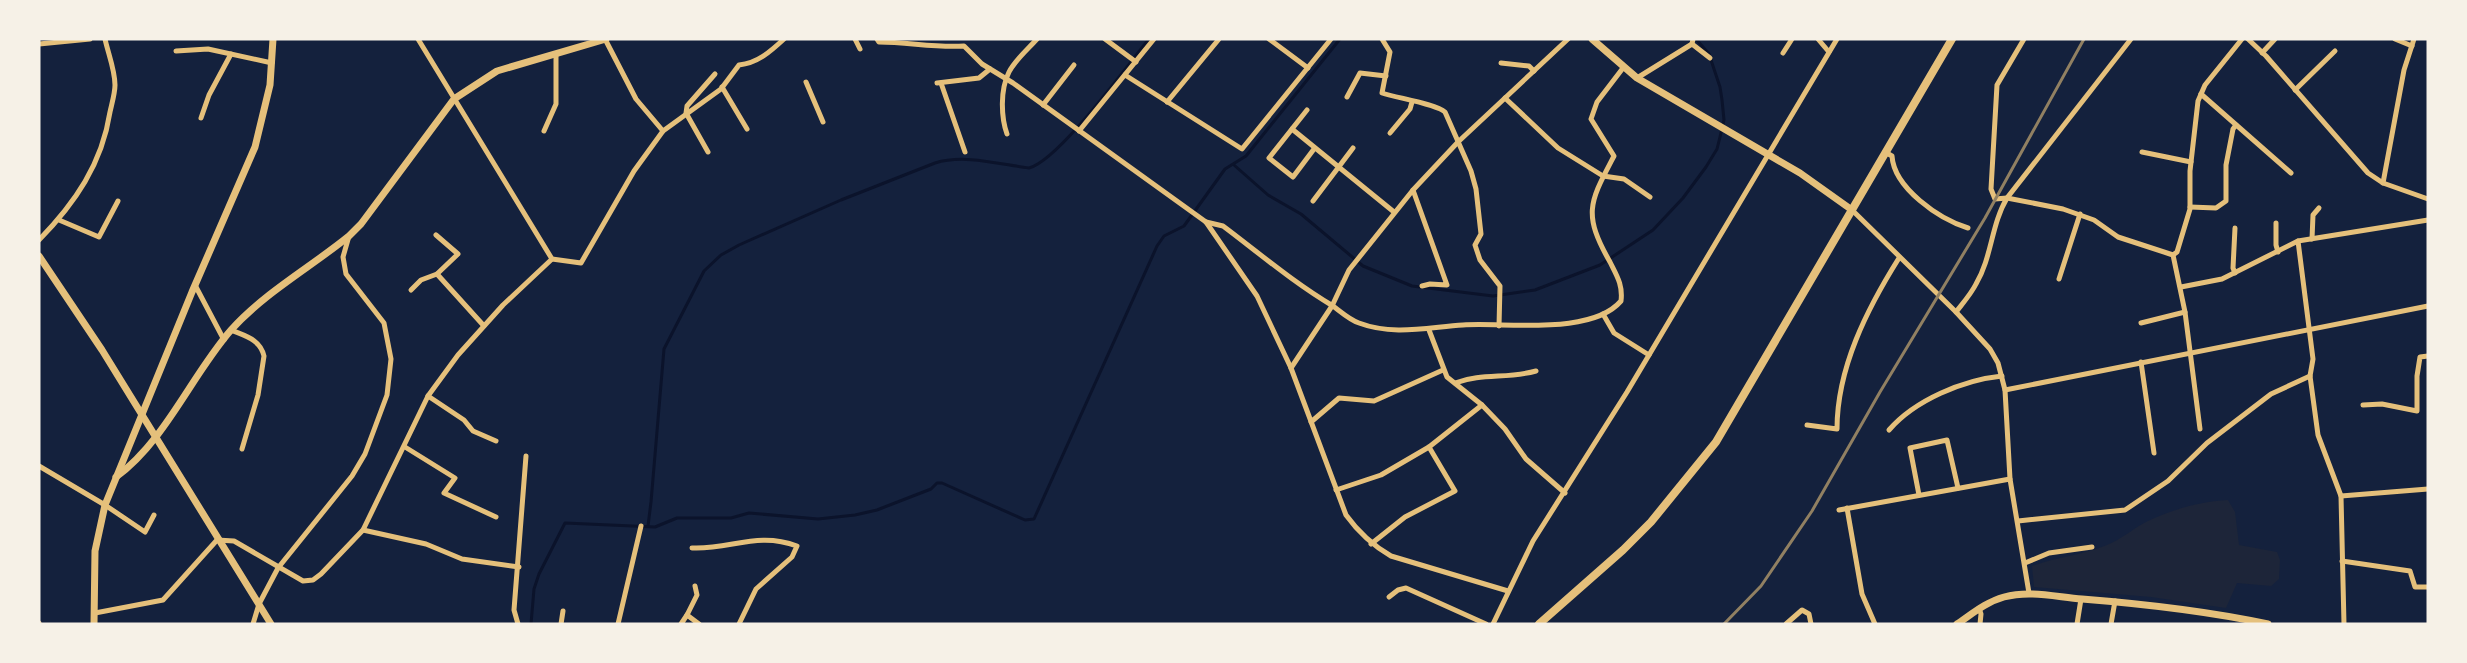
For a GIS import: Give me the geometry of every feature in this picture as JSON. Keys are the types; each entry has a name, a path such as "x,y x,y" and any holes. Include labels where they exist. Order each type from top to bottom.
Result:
{"main road":[{"path":"1539,624 1637,536 1679,490 1709,452 1952,39"}],"street":[{"path":"39,44 90,39"},
{"path":"39,240 59,220 80,193 95,166 107,135 115,84 105,39"},
{"path":"94,624 95,551 105,505 195,285 255,147 266,108 273,39"},
{"path":"418,39 552,259"},
{"path":"116,477 130,467 156,436 231,330 267,299 349,236 454,99 497,71 603,39 636,99 663,131"},
{"path":"552,259 581,263 634,171 663,131 722,87 739,65 748,64 768,54 784,39"},
{"path":"855,39 860,49"},
{"path":"877,39 879,42 964,46 990,69 1206,222 1257,296 1291,368 1346,515 1358,532 1371,544 1391,556 1508,591"},
{"path":"964,46 965,39"},
{"path":"1007,134 1002,114 1007,79 1010,71 1037,39"},
{"path":"1105,39 1136,62"},
{"path":"1079,131 1154,39"},
{"path":"1167,102 1219,39"},
{"path":"1269,39 1308,68"},
{"path":"1125,75 1242,149 1331,39"},
{"path":"1382,39 1390,52 1382,93 1412,102 1439,106 1445,112 1471,171 1476,189 1481,234 1474,245 1480,260 1500,286 1499,326"},
{"path":"1291,368 1332,306 1349,270 1394,212 1458,141 1568,39"},
{"path":"1592,39 1637,78 1821,186 1852,210 1956,312 1990,349 2002,376 2005,390 2010,479 2029,593"},
{"path":"1784,53 1792,39"},
{"path":"1818,39 1829,52"},
{"path":"1492,624 1533,541 1649,355 1837,39"},
{"path":"2024,39 1997,85 1992,189 1995,199 2007,198 2080,214 2094,220 2118,237 2173,255"},
{"path":"1956,312 1977,284 1996,219 2007,198 2132,39"},
{"path":"2173,255 2176,252 2190,207 2191,162 2196,112 2201,94 2205,85 2242,39"},
{"path":"2248,39 2262,52 2357,162 2383,183 2428,199"},
{"path":"2262,52 2275,39"},
{"path":"2395,39 2412,46"},
{"path":"2383,183 2404,69 2414,39"},
{"path":"1637,78 1693,41 1710,58"},
{"path":"176,51 208,49 272,63"},
{"path":"2295,90 2335,51"},
{"path":"201,118 209,95 231,54"},
{"path":"544,131 556,104 556,54"},
{"path":"1501,63 1529,66 1534,71"},
{"path":"1043,105 1074,64"},
{"path":"1206,222 1222,226 1332,306 1356,322 1370,327 1429,330 1463,325 1539,326 1574,323 1603,314 1621,301 1622,284 1596,238 1593,221 1593,195 1614,156 1591,119 1597,102 1623,68"},
{"path":"965,152 939,83 979,78 990,69"},
{"path":"708,152 686,113 687,105 715,74"},
{"path":"1347,97 1360,74 1386,76"},
{"path":"806,82 823,122"},
{"path":"722,87 747,129"},
{"path":"2201,94 2291,173"},
{"path":"1505,98 1558,148 1603,176 1624,179 1650,197"},
{"path":"1390,133 1410,110 1412,102"},
{"path":"1307,110 1269,158 1293,177 1314,149"},
{"path":"2190,207 2216,208 2226,201 2226,165 2233,129 2236,125"},
{"path":"1292,129 1394,212"},
{"path":"1314,201 1353,148"},
{"path":"1885,152 1892,156 1900,181 1930,210 1968,228"},
{"path":"2142,152 2191,162"},
{"path":"1413,190 1448,285 1422,286"},
{"path":"59,220 99,237 118,201"},
{"path":"2312,239 2313,215 2319,208"},
{"path":"2058,279 2080,214"},
{"path":"2181,287 2222,279 2298,242 2428,220"},
{"path":"2276,223 2278,252"},
{"path":"2235,228 2233,268 2235,273"},
{"path":"411,290 421,280 437,274 458,254 436,235"},
{"path":"253,624 259,604 279,568 352,476 365,454 387,395 391,359 384,323 346,274 343,257 349,236"},
{"path":"2298,242 2313,359 2310,376 2318,435 2341,496 2344,624"},
{"path":"2173,255 2185,312 2200,429"},
{"path":"39,256 77,311 156,436 271,624"},
{"path":"1807,425 1837,429 1841,387 1854,343 1899,258"},
{"path":"218,540 234,541 303,581 313,580 363,530 428,396 458,355 552,259"},
{"path":"437,274 484,326"},
{"path":"195,285 224,340"},
{"path":"2005,390 2428,306"},
{"path":"2141,322 2185,312"},
{"path":"1603,314 1614,333 1649,355"},
{"path":"231,330 255,341 262,349 264,356 256,401 242,449"},
{"path":"1429,330 1447,377 1482,405 1505,429 1526,459 1565,493"},
{"path":"2363,405 2382,404 2417,411 2418,366 2420,357 2428,356"},
{"path":"2141,362 2154,453"},
{"path":"1311,422 1339,398 1374,401 1443,370"},
{"path":"1455,382 1471,376 1517,376 1536,371"},
{"path":"1889,430 1899,419 1928,401 1970,383 2002,376"},
{"path":"2018,521 2125,510 2168,482 2207,443 2271,394 2310,376"},
{"path":"428,396 464,420 473,430 496,441"},
{"path":"1336,490 1381,475 1429,447 1482,405"},
{"path":"1919,495 1910,448 1947,440 1958,488"},
{"path":"405,447 455,478 444,493 496,516"},
{"path":"1371,544 1405,517 1455,491 1429,447"},
{"path":"518,624 514,610 526,456"},
{"path":"39,466 145,532 154,515"},
{"path":"1839,510 2010,479"},
{"path":"2341,496 2428,489"},
{"path":"1847,508 1862,594 1875,624"},
{"path":"618,624 641,526"},
{"path":"363,530 426,544 462,559 519,567"},
{"path":"692,548 710,549 761,538 797,546 792,557 756,589 739,624"},
{"path":"95,613 163,600 218,540"},
{"path":"2025,563 2049,554 2092,547"},
{"path":"2342,561 2410,571 2415,587 2428,587"},
{"path":"681,624 697,595 698,589 695,586"},
{"path":"1389,597 1398,590 1406,588 1486,624"},
{"path":"1957,624 1979,608 2004,597 2029,593 2234,616 2268,624"},
{"path":"2077,624 2081,599"},
{"path":"2111,624 2115,601"},
{"path":"1979,608 1980,624"},
{"path":"1786,624 1802,610 1809,614 1811,624"},
{"path":"561,624 563,611"},
{"path":"687,615 699,624"}],"shaded area":[{"path":"2228,500 2235,512 2239,545 2277,552 2280,560 2279,579 2271,586 2237,583 2226,608 2151,597 2034,587 2032,566 2107,545 2148,521 2177,510 2206,502"}],"waterway":[{"path":"648,526 664,349 704,271 721,255 739,245 841,200 935,163 958,159 1029,168 1042,161 1074,131 1149,39"},
{"path":"531,624 534,589 539,574 565,523 655,527 677,518 731,518 749,513 818,519 877,510 931,489 937,483 942,483 1025,520 1034,519 1157,246 1164,236 1184,226 1225,169 1246,156 1340,39"},
{"path":"1234,165 1268,195 1301,214 1363,266 1412,286 1493,296 1535,290 1600,265 1653,230 1683,198 1706,167 1717,149 1724,120 1720,87 1709,54 1696,39"}],"railway":[{"path":"1724,624 1761,586 1812,511 1880,392 1985,218 2084,39"}]}
